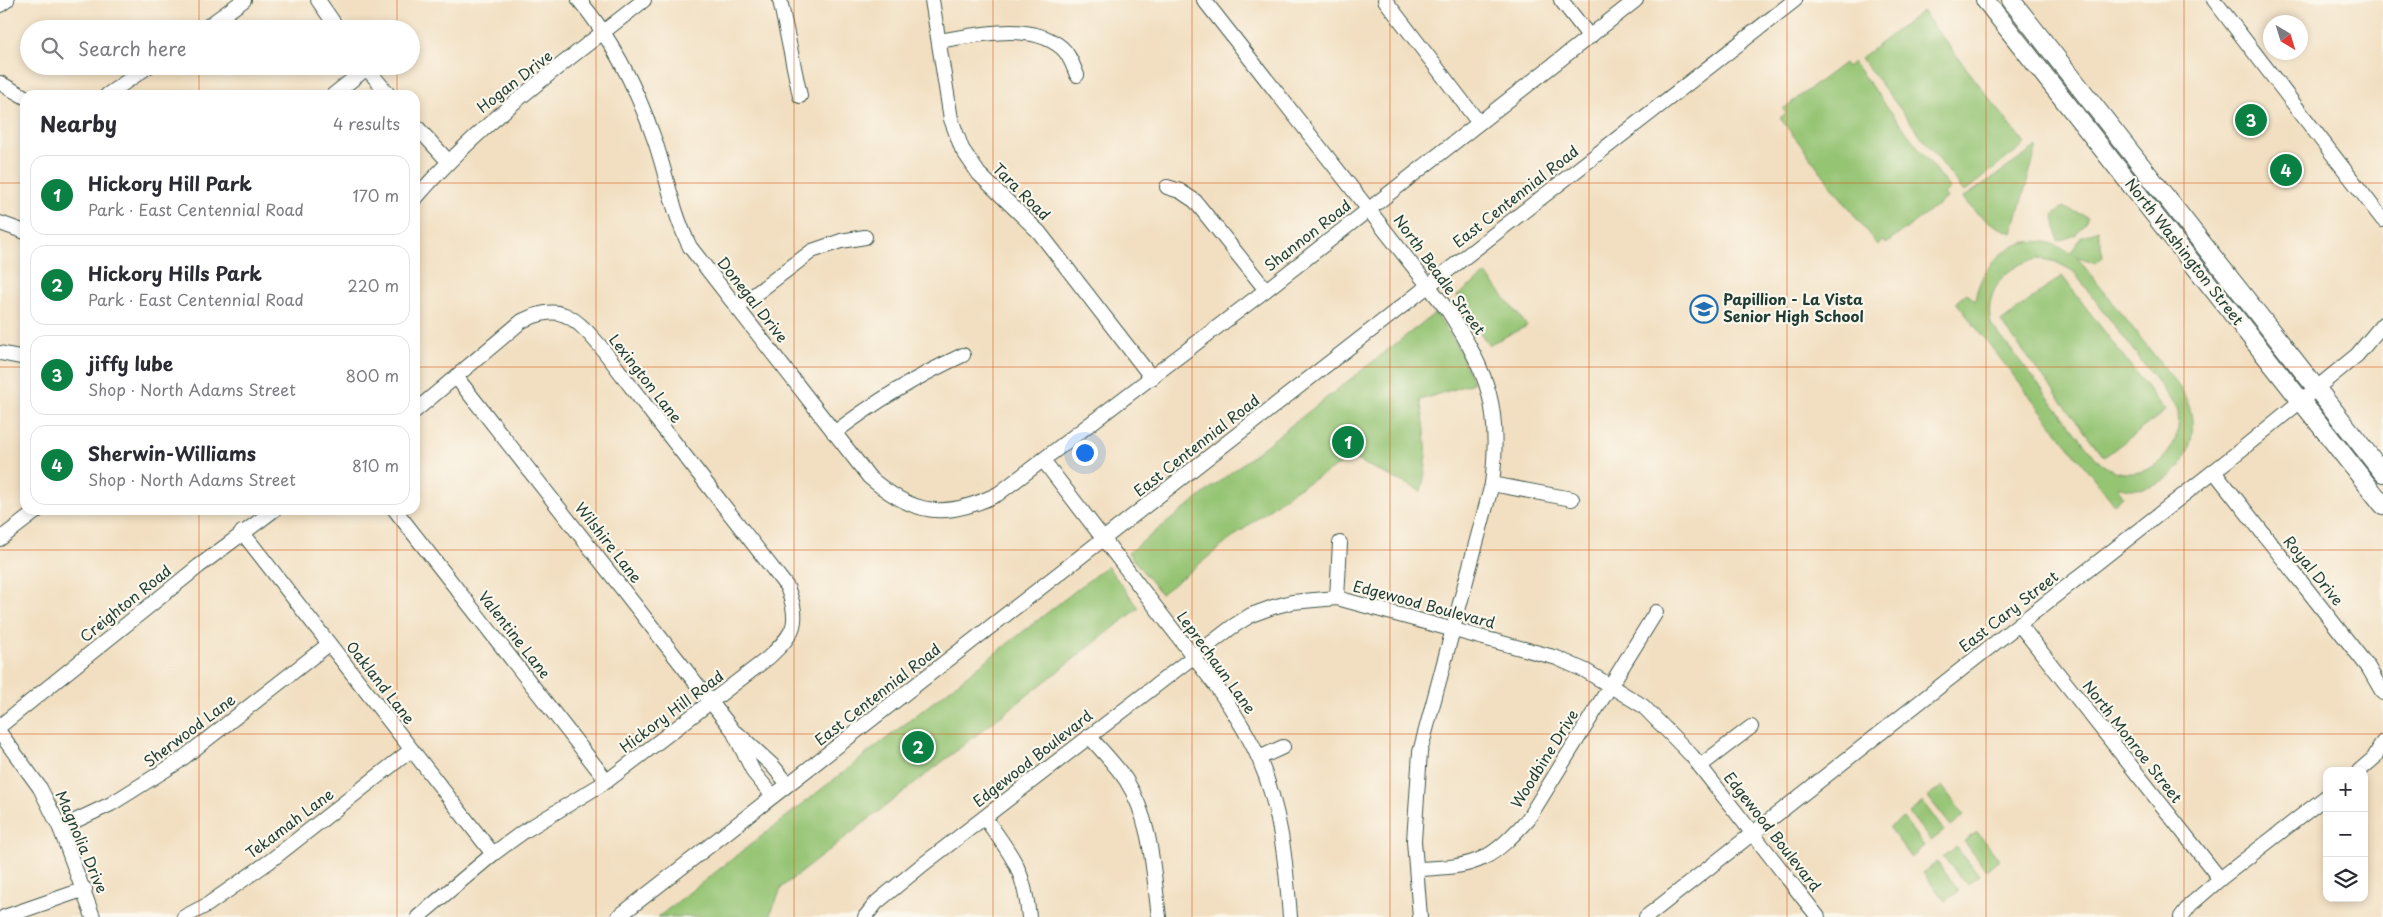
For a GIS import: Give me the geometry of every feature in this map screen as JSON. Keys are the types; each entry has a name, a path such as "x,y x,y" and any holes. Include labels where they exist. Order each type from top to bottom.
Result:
{"main road":[{"name":"North Washington Street","path":"1985,0 2383,505"},
{"name":"North Washington Street","path":"2011,0 2383,473"}],"street":[{"path":"0,5 7,0"},
{"path":"216,20 244,0"},
{"path":"318,0 332,20"},
{"name":"Donegal Drive","path":"579,0 621,65 643,110 655,143 679,226 690,247 868,477 891,496 909,505 929,510 954,510 978,504 998,494"},
{"name":"Hogan Drive","path":"420,193 448,161 509,106 644,0"},
{"path":"780,0 800,96"},
{"name":"Tara Road","path":"932,0 951,120 962,149 979,174 1039,232 1152,378"},
{"name":"North Beadle Street","path":"1204,0 1429,284 1474,352 1489,388 1496,452 1492,484 1420,752 1414,841 1420,917"},
{"path":"1385,0 1480,123"},
{"path":"1561,0 1590,37"},
{"name":"Shannon Road","path":"998,494 1266,290 1636,0"},
{"name":"East Centennial Road","path":"618,917 1104,540 1429,284 1646,118 1795,0"},
{"path":"2214,0 2383,220"},
{"path":"939,42 995,33 1030,34 1063,48 1077,75"},
{"path":"114,90 136,75"},
{"path":"339,90 357,75"},
{"path":"373,75 386,90"},
{"path":"0,83 20,94"},
{"path":"420,130 448,161"},
{"path":"1166,187 1180,191 1195,200 1266,290"},
{"path":"0,223 20,230"},
{"path":"737,308 812,251 841,241 865,237"},
{"name":"Lexington Lane","path":"457,378 522,321 536,314 550,312 570,317 585,330 704,480"},
{"name":"East Cary Street","path":"1646,917 2214,471 2357,355 2383,324"},
{"path":"0,353 20,357"},
{"path":"834,433 872,403 963,355"},
{"path":"420,407 457,378"},
{"name":"Wilshire Lane","path":"457,378 712,702 732,729 754,773 773,796"},
{"name":"Leprechaun Lane","path":"1043,460 1193,655 1240,722 1259,758 1277,816 1286,867 1290,917"},
{"name":"Royal Drive","path":"2214,471 2364,662 2383,693"},
{"name":"Hickory Hill Road","path":"418,917 493,854 524,832 607,781 712,702 784,643 794,628 795,607 787,587 704,480"},
{"path":"1492,484 1572,499"},
{"path":"0,539 31,515"},
{"name":"Creighton Road","path":"0,726 242,532 267,515"},
{"name":"Valentine Lane","path":"399,515 607,781"},
{"name":"Oakland Lane","path":"242,532 493,854"},
{"path":"1337,598 1340,543"},
{"name":"Edgewood Boulevard","path":"865,917 877,902 1089,736 1193,655 1251,615 1292,602 1337,598 1381,608 1454,631 1558,658 1610,685 1643,706 1700,766 1818,917"},
{"name":"Woodbine Drive","path":"1417,870 1454,866 1483,858 1510,839 1528,819 1656,612"},
{"name":"North Monroe Street","path":"2019,624 2220,879"},
{"name":"Sherwood Lane","path":"60,828 111,804 172,767 330,644"},
{"path":"1700,766 1751,727"},
{"name":"Wilshire Lane","path":"732,729 772,765 788,784"},
{"name":"Magnolia Drive","path":"0,733 40,788 60,828 85,890 93,917"},
{"path":"1089,736 1126,780 1140,809 1150,842 1159,917"},
{"path":"2363,767 2374,758 2383,742"},
{"path":"1259,758 1283,747"},
{"name":"Tekamah Lane","path":"184,917 207,905 270,861 411,750"},
{"path":"2182,917 2190,905 2220,879 2323,799"},
{"path":"985,818 1017,864 1024,880 1029,917"},
{"path":"4,917 85,890"}],"green space":[{"path":"1922,11 2025,144 1964,192 1861,58"},
{"path":"1853,62 1950,189 1944,194 1947,198 1886,244 1883,241 1877,245 1780,118 1786,113 1783,109 1844,63 1847,67"},
{"path":"2037,147 2012,233 1985,219 1973,210 1963,198"},
{"path":"2063,207 2088,217 2076,235 2058,241 2054,214"},
{"path":"2098,230 2103,257 2095,263 2076,256 2180,388 2189,407 2192,427 2190,445 2182,462 2171,476 2155,485 2137,489 2117,486 2123,496 2114,504 1956,302 1967,293 1975,301 1978,289 1989,266 2008,249 2032,241 2055,245 2071,253 2081,237","holes":["2041,259 2056,262 2073,271 2177,408 2178,425 2175,441 2167,454 2156,464 2143,471 2128,473 2113,470 2098,461 1991,324 1989,312 1991,300 1995,289 2009,272 2018,265 2029,261"]},
{"path":"1486,274 1527,326 1488,345 1457,296"},
{"path":"2062,276 2165,411 2104,457 2001,322"},
{"path":"1435,313 1457,345 1473,383 1420,400 1426,446 1424,479 1421,491 1352,458 1291,492 1161,594 1128,553"},
{"path":"1107,566 1139,608 782,887 769,917 658,917"},
{"path":"1942,786 1964,815 1951,826 1928,797"},
{"path":"1923,802 1944,831 1931,841 1909,813"},
{"path":"1903,818 1924,846 1911,857 1889,828"},
{"path":"1977,832 1999,859 1986,870 1964,841"},
{"path":"1956,847 1979,875 1967,885 1943,857"},
{"path":"1937,862 1959,891 1945,901 1923,873"}],"place":[{"name":"jiffy lube","path":"2251,120"},
{"name":"Sherwin-Williams","path":"2286,170"},
{"name":"Papillion - La Vista Senior High School","path":"1704,309"},
{"name":"Hickory Hill Park","path":"1348,442"},
{"name":"Hickory Hills Park","path":"918,747"}]}
